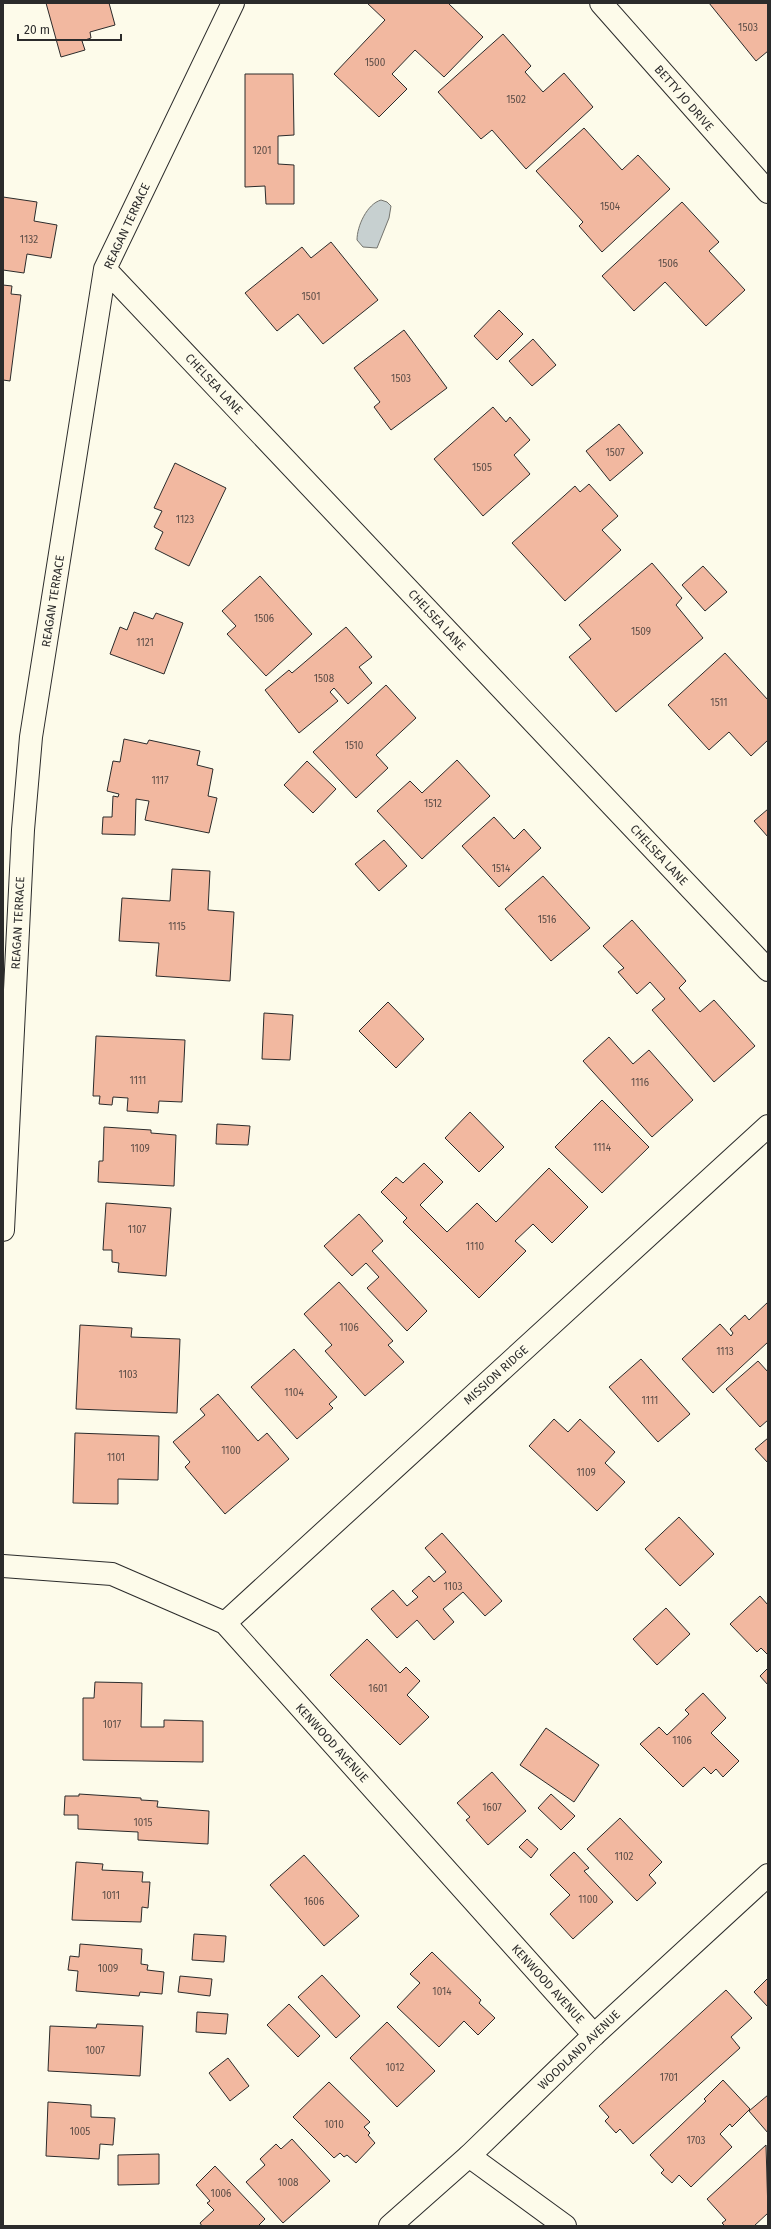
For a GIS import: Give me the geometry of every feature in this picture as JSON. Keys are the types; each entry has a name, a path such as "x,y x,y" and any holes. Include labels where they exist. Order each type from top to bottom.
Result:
{"street":[{"name":"REAGAN TERRACE","path":"3,1230 23,830 31,737 105,269 233,3"},
{"name":"BETTY JO DRIVE","path":"601,3 768,192"},
{"name":"CHELSEA LANE","path":"105,269 768,970"},
{"name":"MISSION RIDGE","path":"225,1624 768,1126"},
{"name":"KENWOOD AVENUE","path":"3,1566 112,1574 225,1624 594,2035"},
{"name":"WOODLAND AVENUE","path":"390,2226 469,2156 594,2035 768,1875"},
{"path":"469,2156 565,2226"}],"shaded area":[{"path":"381,200 387,202 391,206 389,218 377,248 363,247 357,240 357,234 361,222 371,206"}],"building":[{"path":"46,3 109,3 115,25 90,32 91,38 82,41 85,50 61,57"},
{"path":"367,3 448,3 483,37 444,77 415,50 392,74 407,89 379,117 334,74 385,20"},
{"path":"709,3 768,3 768,51 756,61"},
{"path":"503,34 531,66 525,72 543,92 564,73 593,107 526,169 492,130 481,139 438,92"},
{"path":"245,74 293,74 294,135 278,136 278,164 294,165 294,204 266,204 265,186 245,187"},
{"path":"584,128 622,170 638,155 670,189 602,252 579,226 583,222 536,171"},
{"path":"3,197 37,202 34,221 57,225 51,258 27,254 24,273 3,270"},
{"path":"682,202 719,242 709,251 745,290 706,326 665,282 634,311 602,276"},
{"path":"331,242 378,300 323,344 298,314 277,331 245,293 302,247 311,258"},
{"path":"3,285 12,286 11,294 21,295 10,381 3,380"},
{"path":"499,310 523,334 497,360 474,336"},
{"path":"404,330 447,388 391,430 374,407 380,402 354,368"},
{"path":"533,339 556,365 532,386 509,361"},
{"path":"493,407 506,422 510,417 530,440 514,455 530,474 483,516 434,459"},
{"path":"619,424 643,453 610,481 586,451"},
{"path":"175,463 226,488 189,566 155,549 163,532 154,527 162,511 154,508"},
{"path":"589,484 618,516 602,530 621,550 565,601 512,543 575,486 580,492"},
{"path":"652,563 682,598 676,605 703,638 616,712 569,657 591,639 579,625"},
{"path":"703,566 727,592 705,611 682,585"},
{"path":"260,576 312,634 266,676 227,634 236,626 222,611"},
{"path":"134,612 153,619 156,613 183,623 164,674 110,654 120,627 127,630"},
{"path":"346,627 372,657 359,667 372,683 348,704 334,688 330,692 338,701 299,733 265,690 289,670 292,673"},
{"path":"725,653 768,700 768,740 751,756 729,732 709,750 668,705"},
{"path":"386,685 416,718 376,755 388,768 356,798 313,752"},
{"path":"124,739 147,744 149,740 200,751 197,765 213,769 208,796 217,798 209,833 145,820 149,801 136,799 135,835 102,834 103,817 112,817 113,796 118,797 119,794 107,791 113,761 120,762"},
{"path":"457,760 490,796 422,859 377,811 410,781 422,793"},
{"path":"307,761 336,789 313,813 284,785"},
{"path":"768,809 768,837 754,821"},
{"path":"494,817 514,839 524,829 541,848 499,887 462,846"},
{"path":"384,840 407,866 379,891 355,864"},
{"path":"172,869 210,871 208,910 234,912 230,981 156,976 159,943 119,941 122,898 170,901"},
{"path":"543,876 590,928 551,961 505,909"},
{"path":"632,920 686,981 679,988 700,1012 714,1000 755,1046 714,1082 652,1010 665,999 650,982 637,994 618,972 624,968 603,946"},
{"path":"388,1002 424,1039 396,1068 359,1031"},
{"path":"264,1013 293,1015 290,1060 262,1059"},
{"path":"96,1036 185,1040 182,1102 159,1101 158,1113 127,1111 128,1098 113,1097 112,1105 99,1104 100,1096 93,1096"},
{"path":"609,1037 633,1064 649,1050 693,1100 652,1137 583,1061"},
{"path":"602,1100 649,1147 602,1193 555,1147"},
{"path":"470,1112 504,1147 479,1172 445,1138"},
{"path":"217,1124 250,1126 248,1145 216,1144"},
{"path":"104,1127 151,1130 151,1133 176,1135 174,1186 98,1182 99,1161 103,1161"},
{"path":"424,1163 443,1182 420,1205 447,1232 477,1203 496,1222 549,1168 588,1207 552,1243 533,1224 515,1241 526,1251 479,1298 403,1222 407,1218 381,1192 396,1177 403,1183"},
{"path":"106,1203 171,1208 166,1276 118,1272 119,1263 112,1262 112,1250 103,1250"},
{"path":"359,1214 383,1241 372,1251 427,1311 407,1331 367,1288 379,1277 366,1263 352,1276 324,1246"},
{"path":"339,1282 393,1341 388,1345 404,1362 365,1396 325,1351 332,1345 304,1314"},
{"path":"768,1302 768,1342 713,1393 682,1359 720,1324 731,1336 733,1333 730,1329 745,1315 749,1320"},
{"path":"80,1325 132,1328 131,1337 180,1339 177,1413 76,1409"},
{"path":"294,1349 337,1397 329,1404 333,1408 297,1439 251,1387"},
{"path":"641,1359 690,1414 658,1442 609,1387"},
{"path":"758,1361 768,1372 768,1420 760,1427 726,1389"},
{"path":"218,1394 258,1441 267,1433 289,1459 225,1514 185,1467 190,1462 173,1442 205,1415 200,1409"},
{"path":"554,1419 568,1432 580,1419 615,1452 605,1463 625,1482 597,1511 529,1446"},
{"path":"75,1433 159,1436 158,1480 118,1479 118,1504 73,1503"},
{"path":"768,1438 768,1463 755,1449"},
{"path":"679,1517 714,1554 680,1586 645,1549"},
{"path":"442,1533 502,1601 485,1616 463,1592 443,1609 454,1622 434,1640 417,1620 397,1638 371,1609 393,1590 407,1606 418,1597 412,1591 429,1576 434,1582 446,1572 425,1548"},
{"path":"760,1596 768,1605 768,1655 761,1648 757,1652 730,1624"},
{"path":"666,1608 690,1634 657,1665 633,1639"},
{"path":"367,1639 400,1673 406,1667 420,1681 407,1695 429,1717 400,1745 330,1675"},
{"path":"768,1668 768,1685 760,1676"},
{"path":"95,1682 142,1683 141,1727 164,1727 164,1720 203,1721 203,1762 83,1760 83,1698 94,1698"},
{"path":"703,1693 726,1718 711,1733 739,1761 723,1777 716,1769 711,1774 704,1767 683,1787 640,1744 659,1727 667,1735 689,1714 685,1710"},
{"path":"546,1728 599,1765 574,1802 520,1765"},
{"path":"492,1772 526,1811 488,1845 466,1820 470,1817 457,1803"},
{"path":"79,1794 141,1798 141,1800 158,1801 157,1807 209,1811 208,1844 138,1840 138,1832 78,1829 78,1815 64,1815 65,1796 79,1796"},
{"path":"551,1794 575,1816 561,1830 538,1808"},
{"path":"620,1818 662,1862 649,1875 656,1883 637,1901 587,1849"},
{"path":"527,1839 538,1849 531,1858 519,1847"},
{"path":"574,1852 589,1868 584,1871 613,1902 573,1939 550,1914 570,1895 550,1875"},
{"path":"304,1855 359,1916 324,1946 270,1885"},
{"path":"76,1862 103,1864 102,1870 143,1872 142,1882 150,1882 148,1908 142,1907 141,1922 72,1920"},
{"path":"194,1934 226,1936 224,1962 192,1960"},
{"path":"80,1944 142,1949 141,1964 148,1965 147,1970 164,1972 162,1994 140,1992 139,1996 76,1991 78,1971 68,1970 70,1956 79,1957"},
{"path":"432,1952 481,2000 479,2003 495,2018 478,2035 464,2021 439,2047 397,2007 420,1983 410,1974"},
{"path":"322,1975 360,2016 336,2038 298,1997"},
{"path":"180,1976 212,1979 210,1996 178,1992"},
{"path":"768,1978 768,2007 754,1992"},
{"path":"726,1990 752,2018 731,2037 740,2048 633,2144 620,2129 616,2133 605,2121 609,2117 599,2106"},
{"path":"289,2004 320,2036 298,2057 267,2025"},
{"path":"197,2012 228,2014 226,2034 196,2032"},
{"path":"387,2022 435,2071 397,2107 350,2058"},
{"path":"97,2024 143,2026 140,2076 48,2071 50,2026 96,2028"},
{"path":"228,2058 249,2086 230,2101 209,2073"},
{"path":"723,2080 750,2109 732,2127 730,2124 720,2134 732,2147 691,2187 679,2175 672,2183 661,2173 664,2170 650,2155 706,2101 704,2099"},
{"path":"329,2082 370,2122 364,2127 370,2133 368,2135 375,2143 356,2163 347,2155 344,2157 340,2153 334,2158 293,2117"},
{"path":"768,2095 768,2133 749,2111"},
{"path":"48,2102 91,2105 91,2117 115,2118 113,2145 100,2144 99,2159 46,2156"},
{"path":"292,2139 330,2181 283,2223 246,2182 265,2165 260,2159 276,2144 281,2149"},
{"path":"766,2145 768,2213 754,2226 725,2226 722,2223 726,2220 707,2199"},
{"path":"159,2154 159,2184 118,2185 118,2155"},
{"path":"215,2166 265,2219 258,2226 202,2226 200,2223 214,2210 207,2203 210,2201 196,2185"}]}
